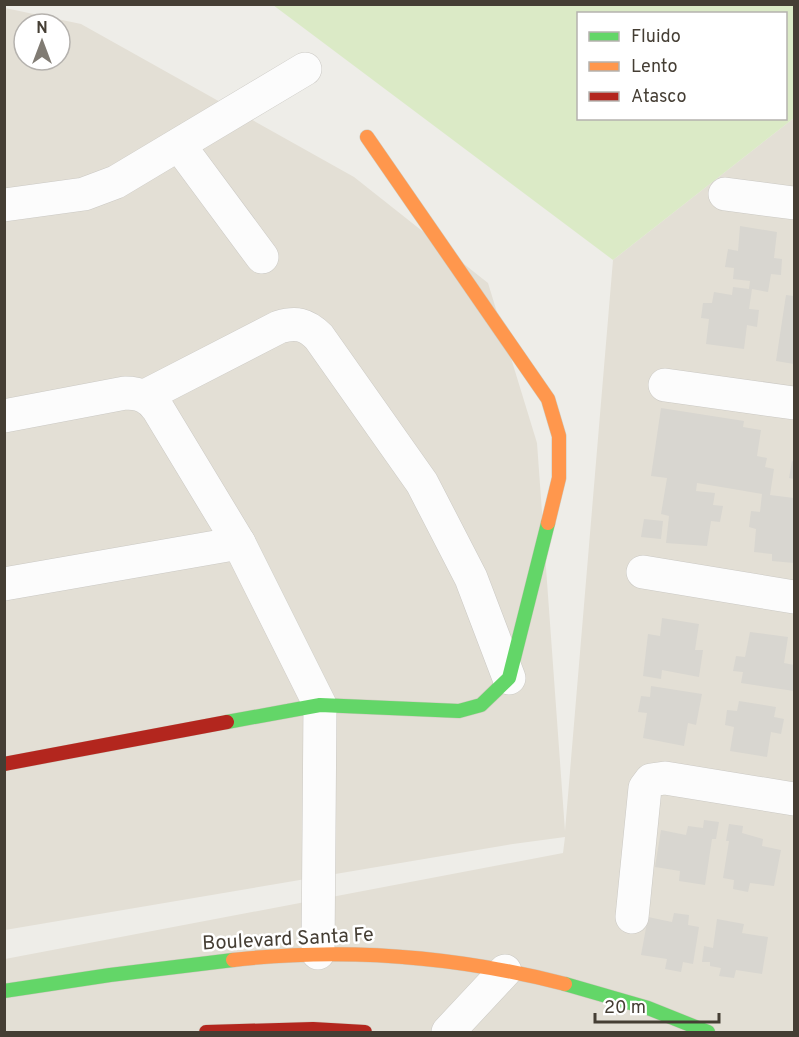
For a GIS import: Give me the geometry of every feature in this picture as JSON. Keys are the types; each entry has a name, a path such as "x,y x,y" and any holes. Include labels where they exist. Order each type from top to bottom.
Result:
{"street":[{"path":"4,205 84,194 116,182 306,69"},
{"path":"4,764 320,705 459,711 481,705 509,678 559,478 559,436 548,399 367,137"},
{"path":"179,145 262,257"},
{"path":"725,194 795,203"},
{"path":"145,396 279,327 300,324 311,329 319,337 422,483 471,578 509,678"},
{"path":"665,385 795,403"},
{"path":"4,416 125,393 145,396 153,402 239,543 320,705 318,953"},
{"path":"4,584 239,543"},
{"path":"643,572 795,597"},
{"path":"632,917 645,788 651,780 665,778 795,799"},
{"name":"Boulevard Santa Fe","path":"4,991 120,972 318,953 385,954 505,970 594,991 666,1013 708,1032"},
{"path":"448,1032 505,970"},
{"path":"206,1032 313,1029 365,1032"}],"shaded area":[{"path":"5,8 24,12 12,12 12,72 72,72 72,22 81,24 354,177 488,283 537,443 565,831 613,260 794,118 794,1032 5,1032 5,959 563,853 565,837 5,930"}],"green space":[{"path":"273,5 794,5 794,118 613,260"}],"building":[{"path":"740,226 777,232 774,258 782,259 781,275 771,274 768,292 752,289 749,309 759,310 757,327 747,325 744,349 706,344 709,319 701,318 703,303 712,303 714,292 732,295 733,287 749,289 750,281 733,279 734,268 725,267 728,249 738,251"},
{"path":"786,295 794,296 794,364 776,361"},
{"path":"661,408 744,421 743,427 761,430 757,456 767,458 765,467 774,469 770,495 794,498 794,563 772,561 772,554 754,552 756,529 749,527 751,511 760,512 762,494 697,483 696,491 715,493 713,505 723,506 720,522 711,521 707,546 666,543 669,516 661,514 667,478 651,476"},
{"path":"792,461 794,462 794,479 789,478"},
{"path":"644,519 663,521 661,539 641,537"},
{"path":"662,618 699,624 695,650 703,650 699,677 662,670 661,679 643,676 648,634 660,636"},
{"path":"750,632 788,637 784,663 794,665 794,691 741,683 743,672 733,671 736,656 745,657"},
{"path":"651,686 702,694 696,725 688,723 684,746 643,738 647,713 638,712 641,696 650,697"},
{"path":"739,701 776,707 774,717 784,719 781,734 771,732 767,757 730,751 734,727 725,725 727,710 737,711"},
{"path":"704,820 719,822 716,839 712,839 705,885 679,881 680,871 655,867 661,830 686,835 688,826 703,828"},
{"path":"729,824 743,826 742,833 763,839 762,846 781,850 774,886 750,883 748,892 733,889 734,880 723,878 729,841 726,841"},
{"path":"674,913 689,915 688,925 699,927 693,964 683,962 681,972 665,969 667,959 641,955 648,917 672,922"},
{"path":"717,919 744,924 742,933 768,937 762,974 736,970 734,978 719,976 721,968 710,966 710,962 702,962 704,946 713,948"}],"traffic: fast":[{"path":"227,722 320,705 459,711 481,705 509,678 548,523"},
{"path":"4,991 233,960"},
{"path":"565,984 648,1008 708,1032"}],"traffic: slow":[{"path":"367,137 548,399 559,436 559,478 548,523"},
{"path":"233,960 275,956 359,954 483,967 565,984"}],"traffic: jam":[{"path":"4,764 227,722"},
{"path":"206,1032 313,1029 365,1032"}]}
